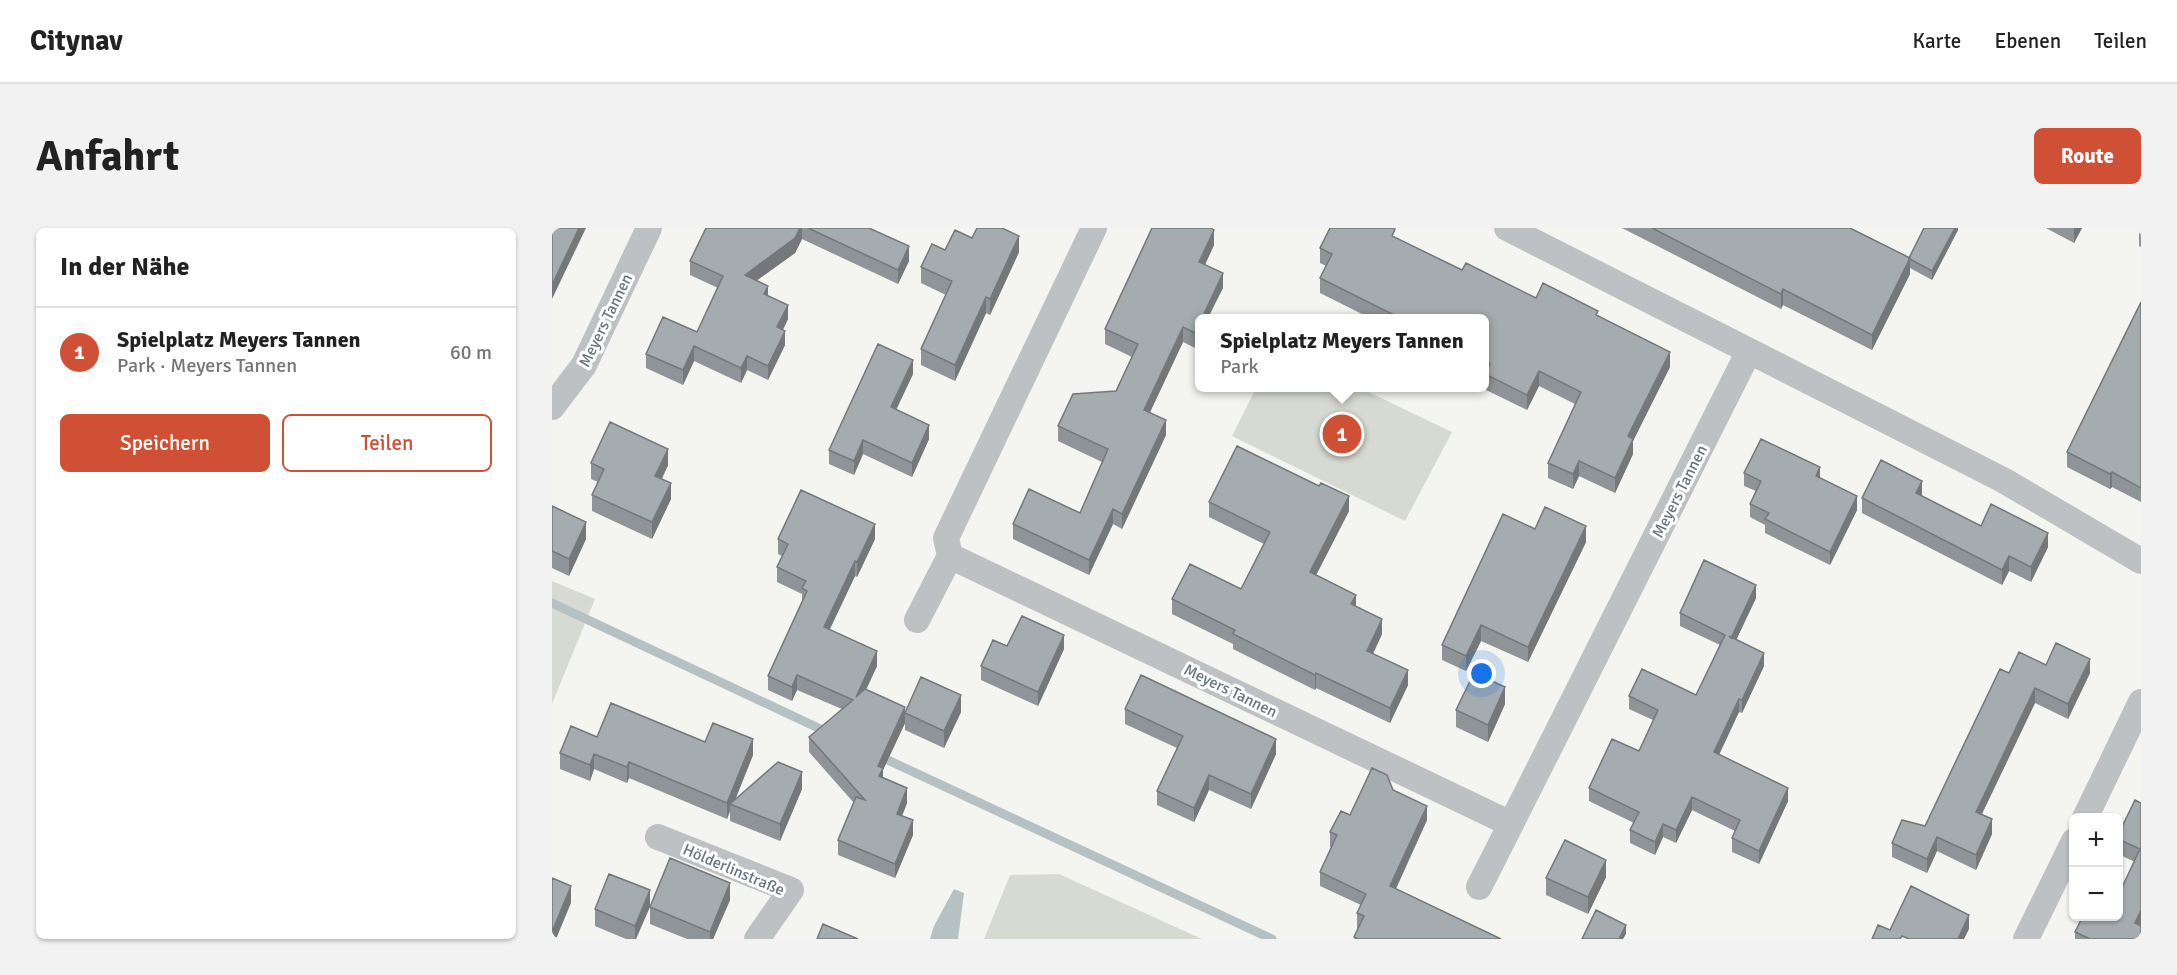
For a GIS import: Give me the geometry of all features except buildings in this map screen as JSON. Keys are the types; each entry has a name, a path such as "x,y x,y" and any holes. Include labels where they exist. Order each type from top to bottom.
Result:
{"street":[{"name":"Meyers Tannen","path":"552,407 584,365 649,228"},
{"path":"917,620 950,556 946,538 1094,228"},
{"path":"1507,228 2003,480 2141,561"},
{"name":"Meyers Tannen","path":"1479,887 1749,351"},
{"name":"Meyers Tannen","path":"950,556 1511,824"},
{"path":"2087,813 2141,702"},
{"name":"Hölderlinstraße","path":"658,837 791,890 757,939"},
{"path":"2026,939 2069,849"}],"shaded area":[{"path":"1254,392 1368,392 1452,432 1405,521 1232,436"},
{"path":"552,581 595,599 552,704"},
{"path":"1059,874 1202,939 984,939 1010,875"},
{"path":"954,889 964,893 958,939 930,939 934,926"}],"waterway":[{"path":"552,603 829,733"},
{"path":"877,755 1272,939"}],"place":[{"name":"Spielplatz Meyers Tannen","path":"1342,434"}]}
